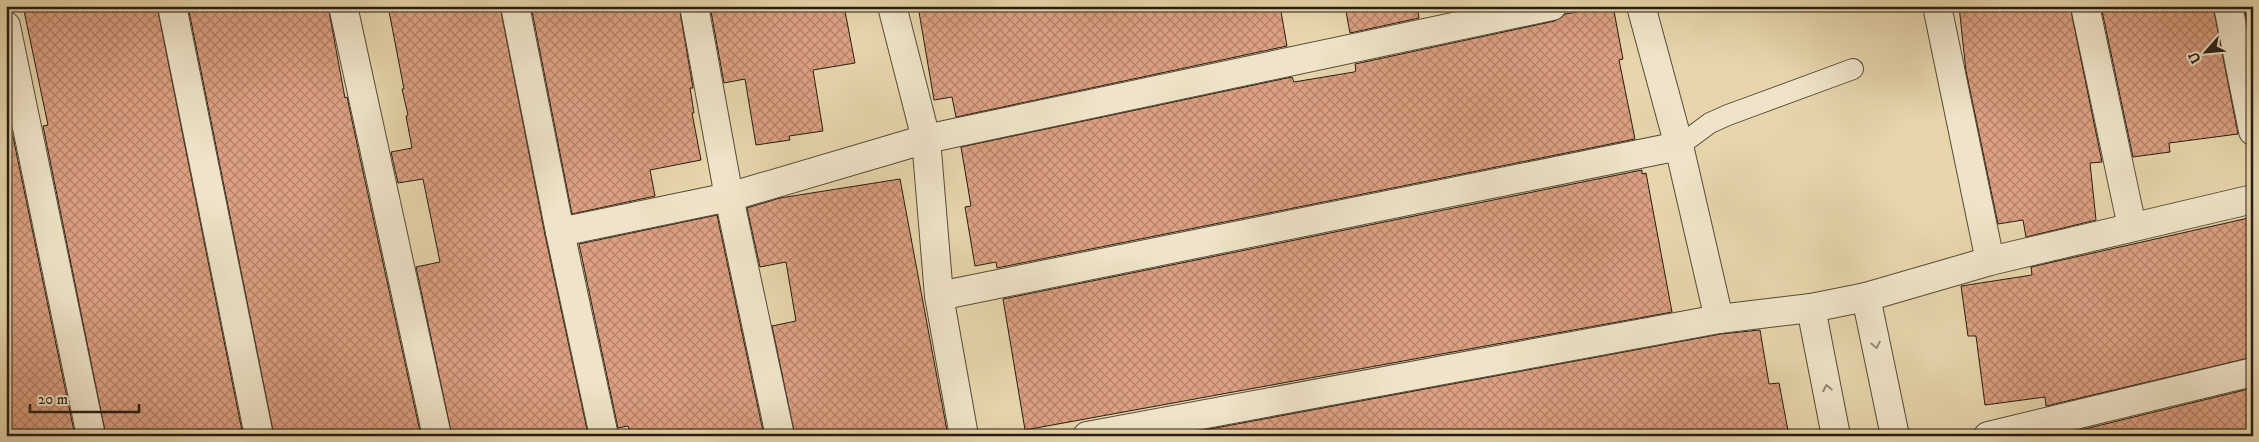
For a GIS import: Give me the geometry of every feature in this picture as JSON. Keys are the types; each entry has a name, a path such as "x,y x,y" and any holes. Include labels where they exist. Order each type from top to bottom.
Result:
{"street":[{"path":"172,6 259,436"},
{"path":"343,6 437,436"},
{"path":"515,6 560,232 604,436"},
{"path":"694,6 728,197 780,436"},
{"path":"892,6 926,139 939,296 964,436"},
{"path":"560,232 728,197 926,139 1552,6"},
{"path":"1641,6 1679,146 1719,319"},
{"path":"1937,6 1990,261"},
{"path":"2085,6 2132,227"},
{"path":"2228,6 2253,131"},
{"path":"6,26 91,436"},
{"path":"939,296 1679,146"},
{"path":"1087,436 1719,319 1811,308 1866,298 1990,261 2253,198"},
{"path":"1866,298 1895,436"},
{"path":"1811,308 1836,436"},
{"path":"1988,436 2253,372"}],"lane":[{"path":"1679,146 1710,123 1728,114 1853,69"}],"building":[{"path":"23,6 157,6 243,436 106,436 43,126 48,125"},
{"path":"188,6 328,6 345,98 347,97 421,436 274,436"},
{"path":"388,6 500,6 545,235 588,434 452,436 416,267 440,262 423,179 398,183 391,152 412,148 406,116 408,115 402,89 404,89"},
{"path":"531,6 679,6 693,88 690,88 694,113 692,113 701,160 650,170 655,196 572,214"},
{"path":"710,6 844,6 855,63 813,70 823,131 789,136 790,140 756,145 745,79 724,83"},
{"path":"918,6 1280,6 1287,46 956,117 952,97 934,100"},
{"path":"1345,6 1417,6 1419,18 1350,33"},
{"path":"1613,6 1623,59 1619,60 1635,139 997,268 996,262 975,266 965,207 971,206 961,147 1292,77 1294,82 1354,72 1356,71 1355,64 1555,21 1565,14"},
{"path":"1959,6 2070,6 2102,162 2090,163 2096,220 2026,237 2023,220 1998,224 1966,71"},
{"path":"2101,6 2213,6 2238,134 2169,143 2170,152 2133,157"},
{"path":"2244,6 2253,6 2253,50"},
{"path":"12,132 75,436 6,436 6,133"},
{"path":"1642,170 1642,174 1646,173 1672,312 1025,430 1003,299"},
{"path":"900,179 948,436 795,436 772,326 796,321 786,262 760,267 747,208 780,198"},
{"path":"717,215 764,436 632,436 628,426 618,428 579,244"},
{"path":"2253,217 2253,357 2046,406 2045,397 1985,405 1976,336 1968,336 1961,286 2032,275 2031,267"},
{"path":"1760,330 1769,384 1779,383 1789,436 1195,436 1194,432 1721,334"},
{"path":"2253,388 2253,436 2056,436"}]}
